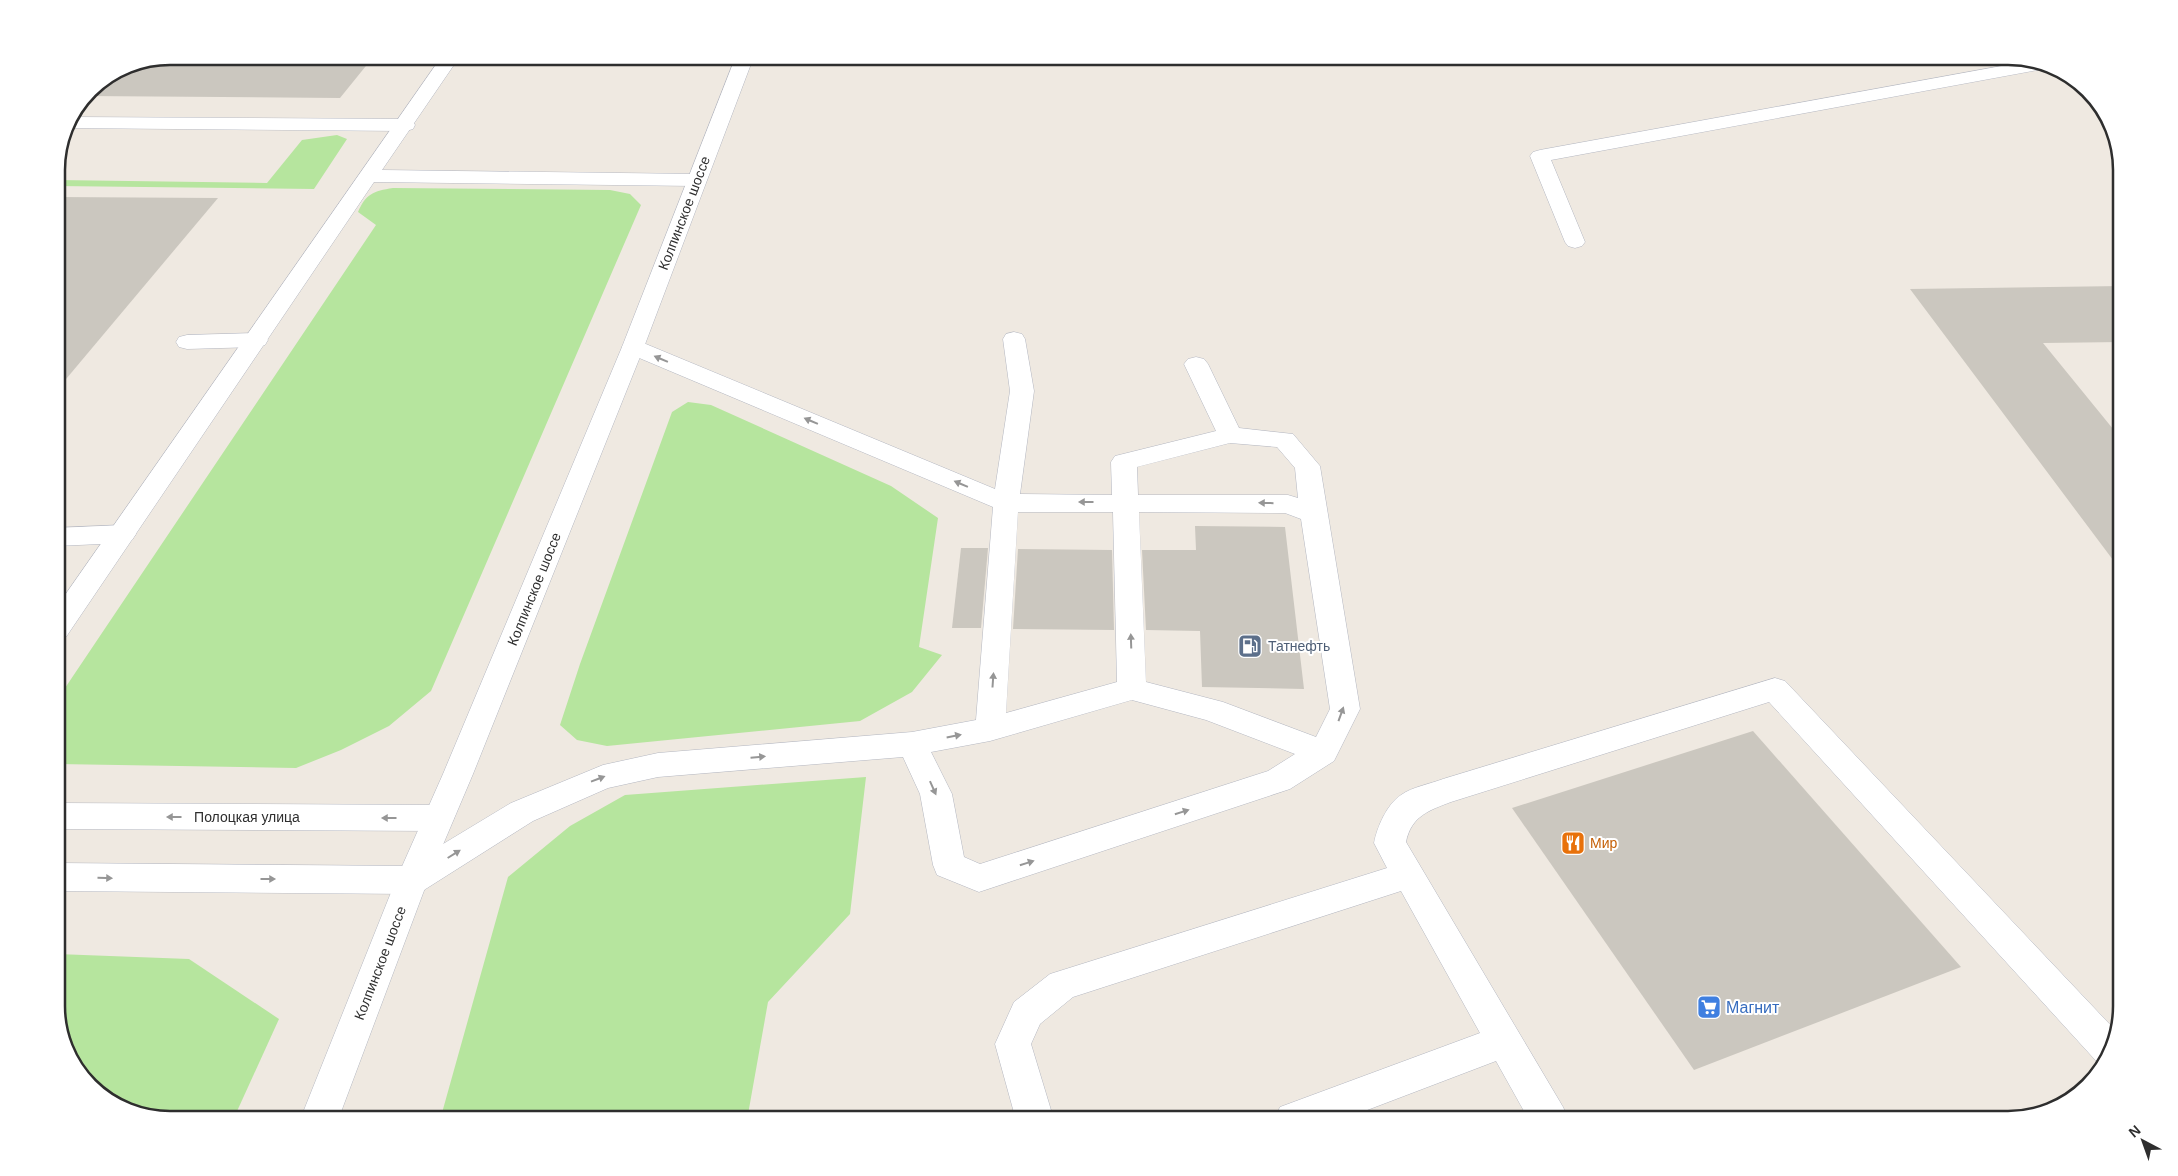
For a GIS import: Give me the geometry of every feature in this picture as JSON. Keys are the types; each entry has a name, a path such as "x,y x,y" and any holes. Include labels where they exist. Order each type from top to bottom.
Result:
{"street":[{"path":"65,617 406,125 445,65"},
{"name":"Колпинское шоссе","path":"322,1111 412,880 458,774 633,347 741,65"},
{"path":"1575,242 1540,156 2028,67"},
{"path":"76,123 406,125"},
{"path":"370,176 696,180"},
{"path":"990,729 1006,502 1022,391 1014,339"},
{"path":"188,342 257,340"},
{"path":"633,347 1006,502 1288,504 1313,514"},
{"path":"1196,364 1230,435"},
{"path":"912,744 936,794 949,864 979,878 1279,780 1323,752 1345,709 1307,466 1284,440 1230,435 1124,462 1132,689"},
{"path":"65,537 123,534"},
{"path":"65,877 412,880 522,812 603,777 658,765 912,744 990,729 1132,689 1212,710 1323,752"},
{"path":"1545,1111 1390,843 1393,828 1412,804 1443,792 1775,689 2105,1045"},
{"name":"Полоцкая улица","path":"65,816 438,818"},
{"path":"1032,1111 1013,1044 1027,1013 1062,985 1408,875"},
{"path":"1317,1111 1504,1041"}],"green space":[{"path":"337,135 347,139 314,189 65,186 65,180 267,183 302,140"},
{"path":"393,188 610,190 630,194 641,205 431,691 389,726 341,750 296,768 65,764 65,688 376,225 358,212 367,197 380,190"},
{"path":"688,402 711,405 891,486 938,518 919,647 942,655 912,692 860,721 607,746 577,740 560,725 580,664 672,412"},
{"path":"866,777 850,914 768,1002 749,1111 443,1111 508,877 570,826 625,795"},
{"path":"65,954 189,959 279,1019 237,1111 170,1111 149,1109 123,1100 111,1093 91,1075 76,1053 67,1027 65,1013"}],"building":[{"path":"367,65 340,98 96,96 111,83 123,76 156,66"},
{"path":"65,197 218,198 65,380"},
{"path":"2113,286 2113,342 2043,343 2113,429 2113,560 1910,289"},
{"name":"Татнефть","path":"1195,526 1285,527 1304,689 1202,687 1200,631 1146,630 1142,550 1196,550"},
{"path":"961,548 988,548 981,628 952,628"},
{"path":"1018,549 1112,550 1114,630 1013,629"},
{"path":"1753,731 1961,967 1694,1070 1512,808"}],"place":[{"name":"Татнефть","path":"1250,646"},
{"name":"Мир","path":"1573,843"},
{"name":"Магнит","path":"1709,1007"}]}
